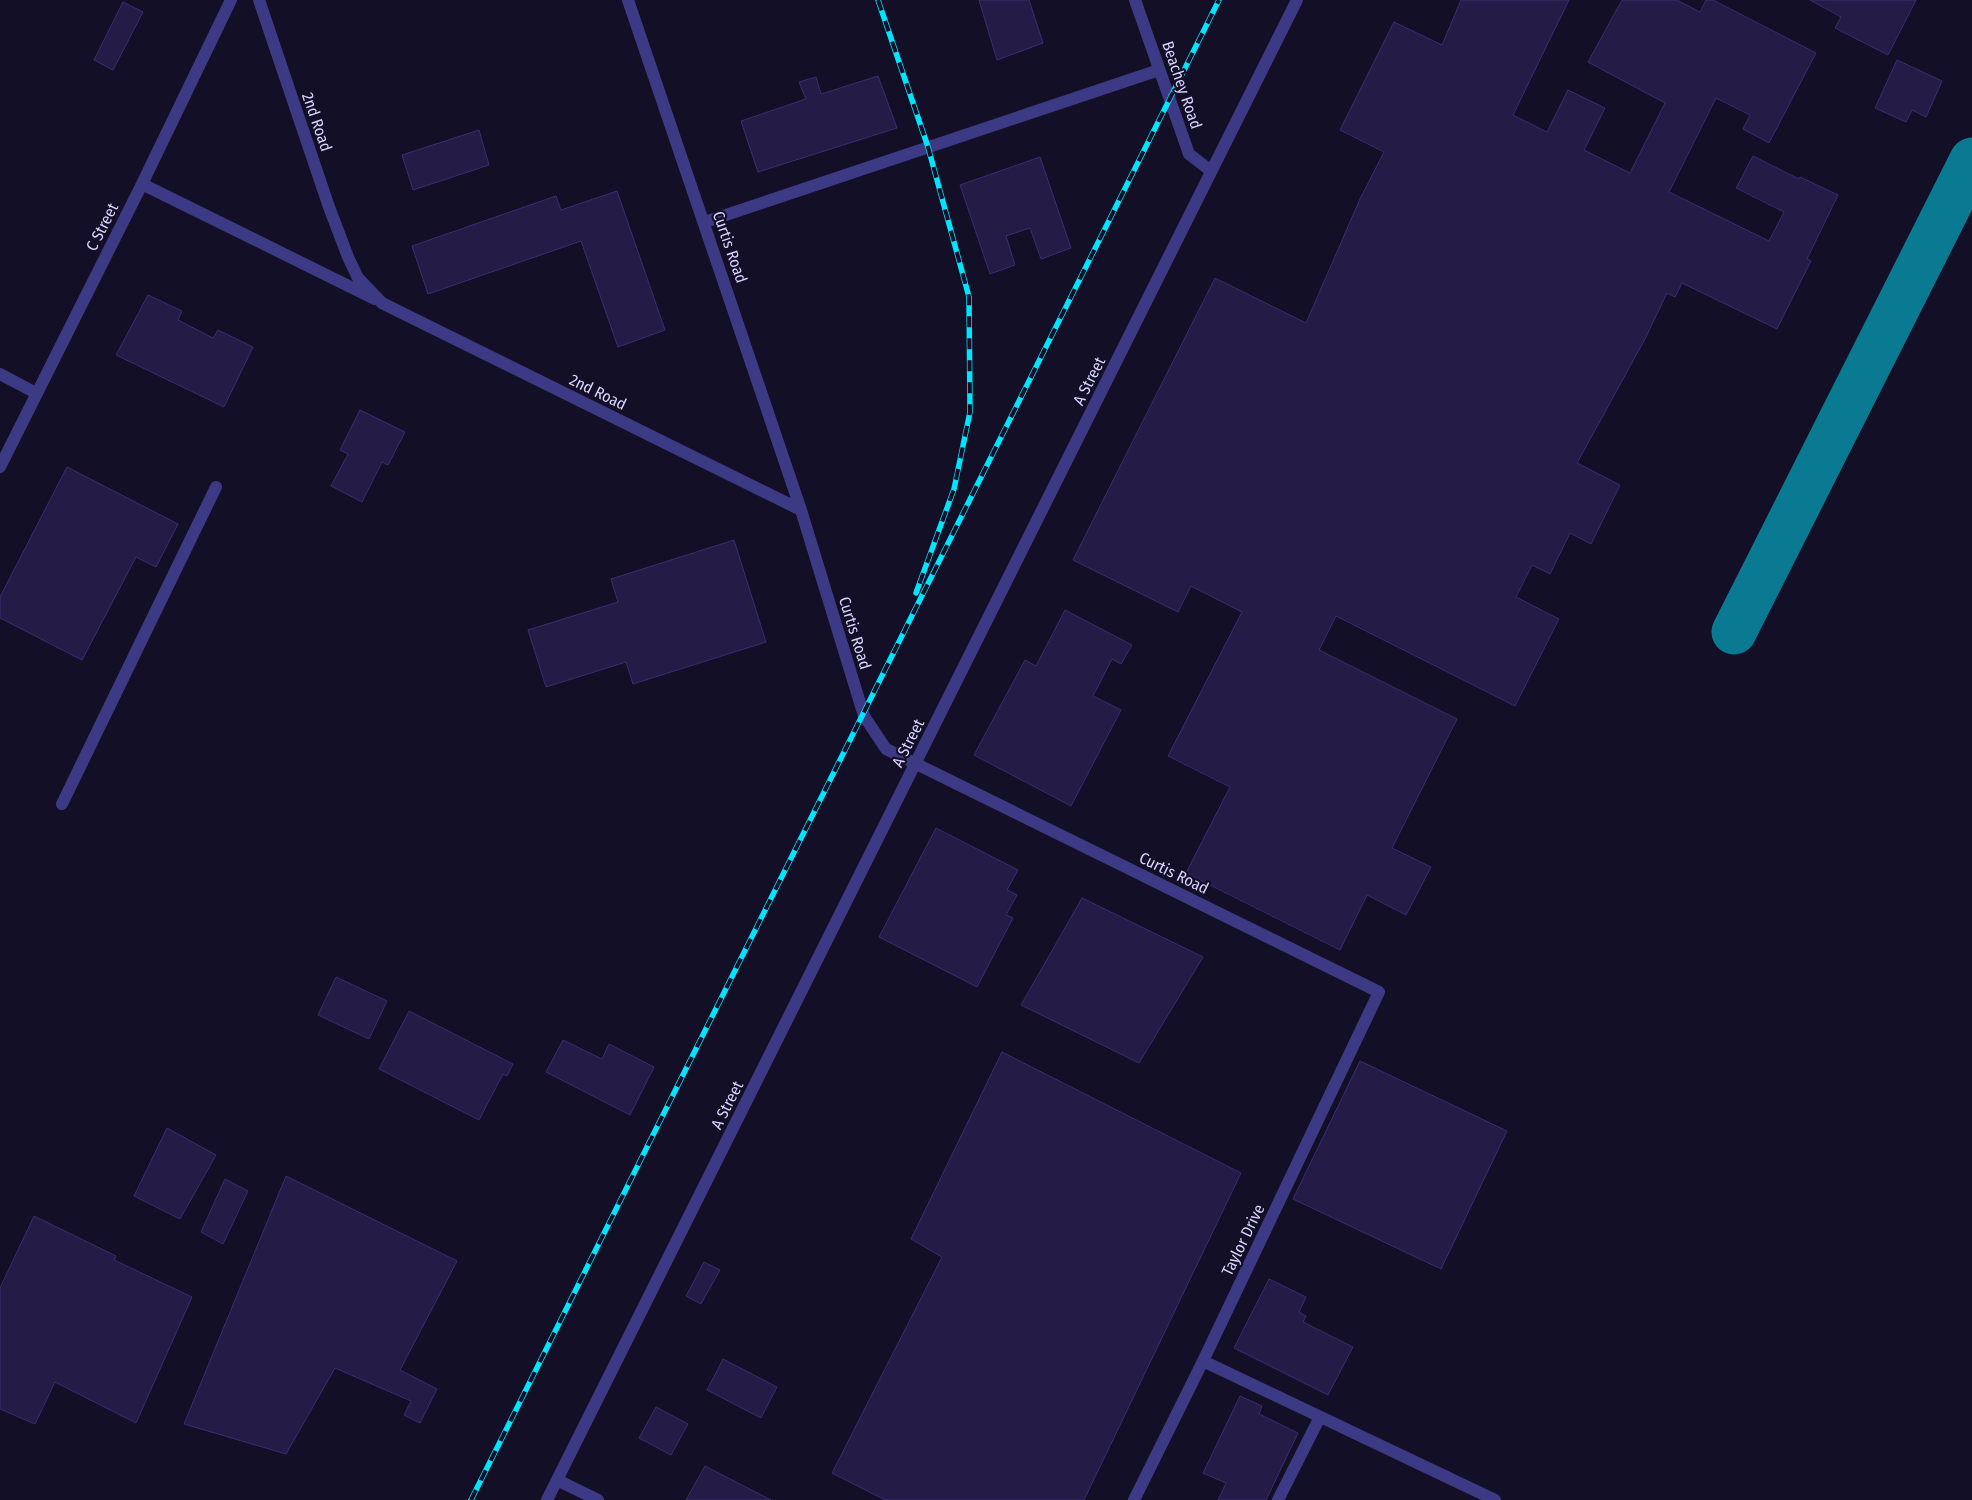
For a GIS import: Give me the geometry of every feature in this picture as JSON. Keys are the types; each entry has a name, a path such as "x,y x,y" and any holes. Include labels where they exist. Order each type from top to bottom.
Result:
{"street":[{"name":"C Street","path":"0,467 142,184 231,0"},
{"name":"2nd Road","path":"259,0 325,197 348,257 358,278 382,303"},
{"name":"Curtis Road","path":"628,0 705,222 801,510 864,716 886,749 1379,992"},
{"name":"Beachey Road","path":"1135,0 1189,154 1212,171"},
{"name":"A Street","path":"547,1500 1297,0"},
{"path":"705,222 1159,70"},
{"name":"2nd Road","path":"142,184 801,510"},
{"path":"0,374 36,394"},
{"path":"62,804 216,486"},
{"name":"Taylor Drive","path":"1134,1500 1203,1361 1379,992"},
{"path":"1203,1361 1495,1500"},
{"path":"1278,1500 1320,1417"},
{"path":"557,1480 598,1500"}],"building":[{"path":"979,0 1029,0 1043,43 997,60"},
{"path":"1461,0 1569,0 1513,115 1547,132 1568,90 1605,108 1584,150 1630,173 1665,103 1588,62 1622,0 1677,0 1700,12 1706,0 1713,0 1816,53 1769,143 1743,129 1750,115 1716,98 1669,192 1769,241 1784,212 1736,188 1753,156 1799,179 1800,177 1838,195 1807,259 1811,261 1777,329 1682,283 1675,297 1667,293 1645,339 1577,463 1620,485 1591,544 1570,533 1550,574 1532,565 1516,597 1559,619 1515,706 1336,616 1319,650 1457,719 1392,848 1431,867 1406,915 1367,895 1340,950 1186,873 1230,787 1168,756 1242,612 1191,586 1178,612 1073,560 1215,278 1306,323 1360,199 1384,152 1340,130 1394,22 1442,45"},
{"path":"1810,0 1916,0 1888,55 1835,28 1841,17"},
{"path":"123,2 143,12 113,70 94,60"},
{"path":"1897,60 1942,81 1926,117 1912,110 1906,122 1875,108"},
{"path":"878,76 897,128 758,172 741,121 806,99 799,82 816,77 821,94"},
{"path":"479,130 489,165 413,190 402,155"},
{"path":"1040,157 1071,248 1041,259 1030,228 1006,236 1015,265 990,274 960,185"},
{"path":"617,191 665,330 618,347 581,241 428,294 412,246 556,196 561,210"},
{"path":"148,295 182,311 178,320 213,338 218,330 253,347 224,407 116,355"},
{"path":"360,410 405,432 388,465 382,462 362,502 331,486 348,454 340,450"},
{"path":"67,467 178,524 156,567 136,557 82,660 0,618 0,597"},
{"path":"734,540 766,642 633,684 626,662 546,687 528,630 618,602 611,579"},
{"path":"1065,610 1132,645 1121,664 1112,659 1093,696 1121,710 1071,806 974,755 1025,660 1036,666"},
{"path":"936,828 1018,870 1007,890 1017,895 1006,915 1013,918 977,987 879,937"},
{"path":"1082,898 1203,957 1139,1063 1021,1005"},
{"path":"336,977 387,1001 369,1039 318,1015"},
{"path":"409,1011 513,1064 507,1076 503,1074 479,1120 379,1069"},
{"path":"563,1040 602,1059 609,1044 654,1067 630,1115 546,1072"},
{"path":"1002,1052 1241,1173 1084,1500 885,1500 832,1473 942,1257 911,1239"},
{"path":"1360,1061 1507,1131 1441,1269 1293,1199"},
{"path":"167,1128 216,1155 180,1219 134,1196"},
{"path":"286,1176 457,1261 400,1370 437,1389 420,1423 404,1415 411,1401 335,1368 286,1454 184,1424"},
{"path":"225,1179 248,1191 223,1244 201,1232"},
{"path":"34,1216 116,1256 114,1260 192,1297 136,1423 55,1382 35,1424 0,1409 0,1288"},
{"path":"704,1262 720,1270 701,1304 686,1296"},
{"path":"1269,1279 1306,1297 1299,1312 1306,1316 1303,1322 1353,1347 1328,1395 1234,1348"},
{"path":"723,1359 777,1387 761,1418 707,1390"},
{"path":"1240,1396 1262,1406 1259,1414 1298,1433 1266,1500 1218,1500 1226,1483 1203,1473"},
{"path":"656,1407 688,1424 671,1455 639,1438"},
{"path":"705,1466 771,1500 686,1500"}],"taxiway":[{"path":"1734,632 1972,160"}],"railway":[{"path":"878,0 928,147 969,297 970,412 954,489 916,593"},
{"path":"471,1500 1219,0"}]}
